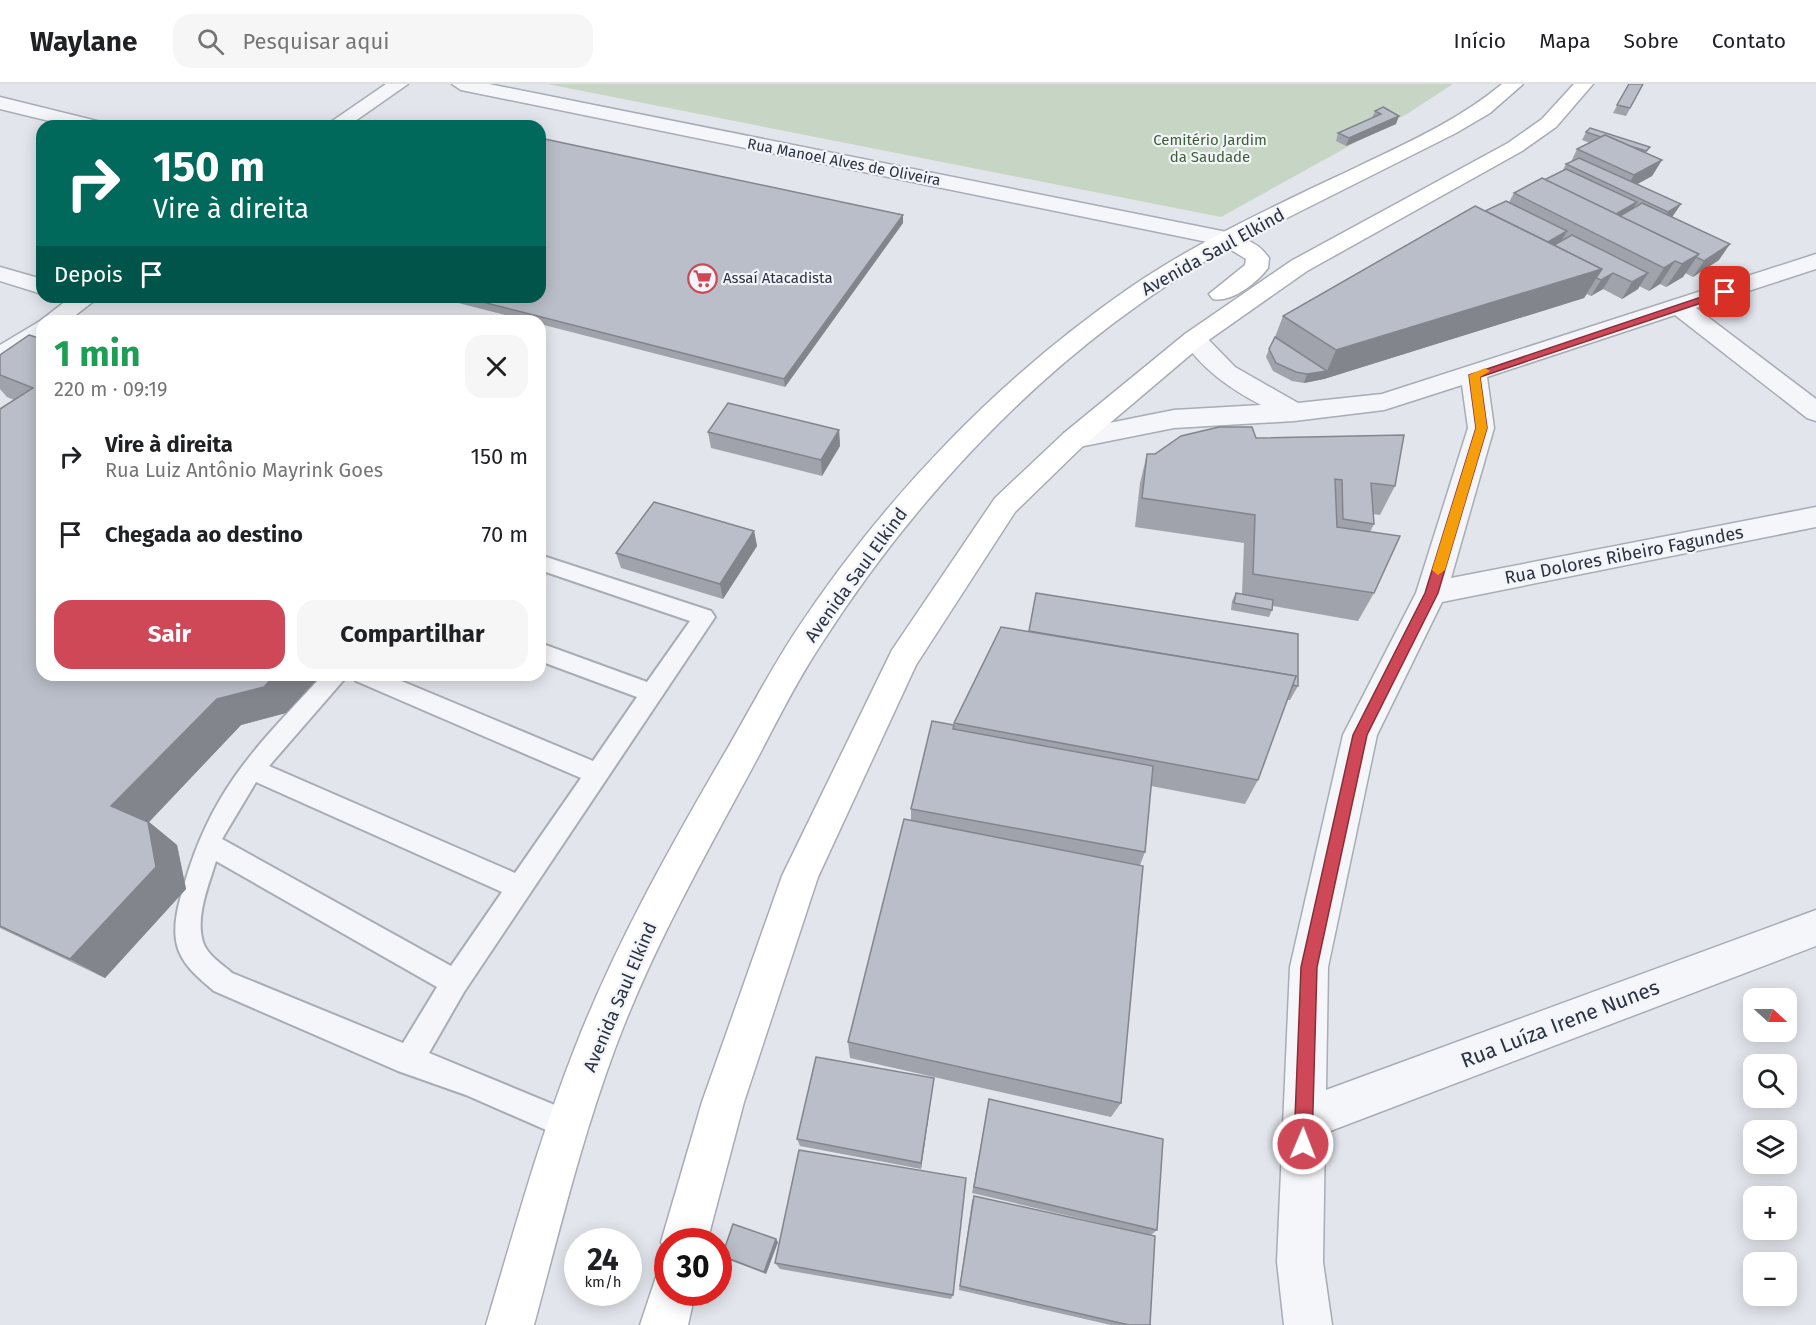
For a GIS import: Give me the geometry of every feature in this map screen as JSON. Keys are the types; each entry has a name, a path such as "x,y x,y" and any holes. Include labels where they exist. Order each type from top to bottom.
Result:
{"main road":[{"name":"Avenida Saul Elkind","path":"510,1325 569,1125 612,1006 674,874 807,640 860,565 926,482 1000,406 1052,359 1077,337 1143,290 1227,239 1458,126 1495,101 1514,84"},
{"path":"688,1228 723,1102 800,876 903,659 1005,505 1074,439 1194,339 1299,266 1515,147 1549,123 1584,84"},
{"path":"1194,339 1206,305 1256,268 1258,258 1251,250 1227,239"},
{"path":"664,1325 669,1306"}],"street":[{"path":"344,120 399,84"},
{"name":"Rua Manoel Alves de Oliveira","path":"461,84 1227,239"},
{"path":"0,103 69,120"},
{"path":"1074,439 1174,419 1294,412 1384,402 1474,375 1816,261"},
{"path":"0,274 36,285"},
{"path":"60,315 75,303"},
{"path":"1680,307 1816,412"},
{"path":"20,350 36,334"},
{"path":"1194,339 1204,354 1237,381 1294,412"},
{"path":"1308,1325 1300,1262 1309,967 1360,735 1431,593 1481,428 1474,375"},
{"name":"Rua Dolores Ribeiro Fagundes","path":"1431,593 1816,517"},
{"name":"Rua Luíza Irene Nunes","path":"1303,1120 1816,928"}],"lane":[{"path":"408,1061 455,983 704,617 546,564"},
{"path":"546,654 652,693"},
{"path":"332,681 251,769 222,814 208,844 188,923 190,945 201,963 223,982 408,1061 470,1083 569,1125"},
{"path":"378,681 598,774"},
{"path":"251,769 519,888"},
{"path":"208,844 455,983"}],"green space":[{"name":"Cemitério Jardim da Saudade","path":"547,84 1453,84 1407,114 1221,217"}],"building":[{"path":"1629,84 1643,84 1630,108 1617,105"},
{"path":"1383,107 1399,116 1349,138 1338,133 1381,114 1375,111"},
{"path":"1590,128 1650,147 1646,151 1605,135 1601,137 1586,132"},
{"path":"1605,135 1662,160 1634,175 1577,149"},
{"name":"Assaí Atacadista","path":"546,139 903,215 784,379 546,318 546,315 533,315 486,303 546,303"},
{"path":"1579,158 1681,204 1668,212 1566,164"},
{"path":"1566,169 1637,202 1616,214 1544,180"},
{"path":"1542,178 1699,254 1682,264 1675,261 1664,268 1514,193"},
{"path":"1506,201 1567,231 1548,242 1485,211"},
{"path":"1642,203 1730,244 1704,261 1696,257 1699,254 1620,216"},
{"path":"1475,206 1602,269 1336,350 1283,316"},
{"path":"1572,235 1648,273 1632,282 1613,273 1601,280 1596,278 1602,269 1554,245"},
{"path":"29,335 36,337 36,681 270,681 264,687 217,699 111,806 148,822 156,867 70,959 0,926 0,409 33,388 0,375 0,355"},
{"path":"1275,337 1327,371 1307,374 1276,363 1269,349"},
{"path":"728,403 839,430 821,460 708,432"},
{"path":"1219,427 1252,427 1256,438 1404,435 1395,486 1371,483 1374,524 1343,519 1342,480 1335,479 1337,527 1400,536 1374,593 1253,574 1255,515 1142,498 1147,454 1155,454 1181,436"},
{"path":"654,502 754,531 720,584 616,553"},
{"path":"1036,593 1298,634 1298,686 1292,685 1296,676 1029,631"},
{"path":"1236,593 1273,600 1272,610 1234,603"},
{"path":"1001,627 1296,676 1258,780 954,723"},
{"path":"932,721 954,725 953,729 1153,766 1145,852 911,809"},
{"path":"904,819 1143,866 1121,1103 848,1042"},
{"path":"816,1057 934,1078 921,1163 797,1139"},
{"path":"989,1099 1163,1139 1157,1230 974,1187"},
{"path":"799,1150 966,1178 953,1295 775,1263"},
{"path":"974,1196 1155,1236 1150,1325 1129,1325 960,1286"},
{"path":"733,1224 776,1239 764,1272 732,1260"}],"slow traffic":[{"path":"1438,570 1481,428 1474,375 1485,371"}],"place":[{"name":"Assaí Atacadista","path":"702,278"}],"route":[{"path":"1303,1144 1309,967 1360,735 1431,593 1481,428 1474,375 1725,292"}]}
